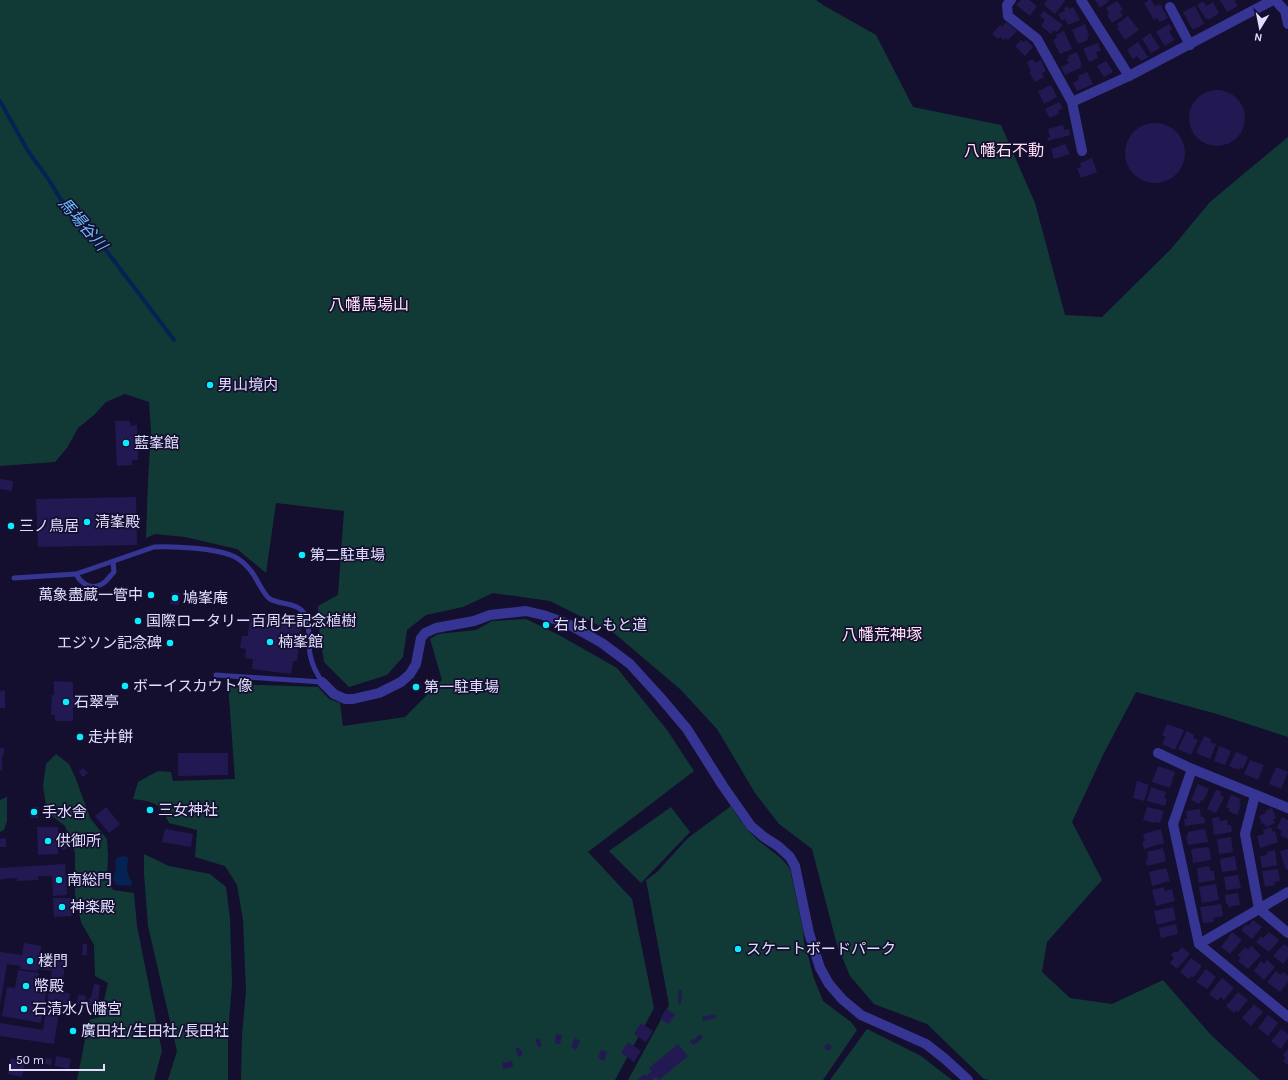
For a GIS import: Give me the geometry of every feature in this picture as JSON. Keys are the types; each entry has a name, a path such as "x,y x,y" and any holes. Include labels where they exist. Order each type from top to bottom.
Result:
{"street":[{"path":"1011,0 1007,5 1008,16 1037,39 1072,102 1082,151"},
{"path":"1081,0 1129,76"},
{"path":"1072,102 1129,76 1274,0 1285,11 1288,24"},
{"path":"1170,6 1190,45"},
{"path":"322,682 334,694 345,698 353,699 379,693 401,682 410,674 416,664 421,638 425,633 436,628 474,621 497,614 526,611 543,615 568,624 602,643 630,664 687,730 751,826 764,838 778,846 790,857 795,866 809,933 820,968 829,984 842,999 861,1015 926,1044 968,1080"},
{"path":"1158,753 1192,769 1288,808"},
{"path":"1192,769 1173,824 1199,944 1288,1017"},
{"path":"1256,795 1245,834 1259,909 1288,932"},
{"path":"1199,944 1288,892"}],"lane":[{"path":"14,578 76,574 154,547 167,546 207,550 235,557 252,573 268,598 275,602 297,607 304,613 308,622 310,654 314,668 322,682"},
{"path":"76,574 80,581 87,586 96,586 105,582 114,572 113,562"},
{"path":"216,676 322,682"}],"green space":[{"path":"0,0 816,0 876,35 913,107 1001,125 1035,203 1065,315 1102,317 1171,249 1210,202 1288,137 1288,737 1217,714 1136,692 1103,755 1072,822 1102,880 1047,942 1042,972 1070,998 1112,1004 1163,980 1211,1035 1260,1080 984,1079 927,1024 874,1004 850,976 837,945 812,849 779,824 755,793 717,729 681,690 614,633 550,601 493,593 463,607 426,615 407,630 403,657 387,675 349,687 324,662 319,628 318,606 338,595 344,511 276,503 266,573 237,549 185,537 155,534 146,538 151,431 149,402 125,394 106,402 94,415 78,428 67,448 55,462 0,466"},
{"path":"526,619 559,635 617,668 667,730 694,771 588,852 632,899 654,1008 615,1080 241,1080 242,1036 246,991 243,920 237,885 225,866 195,857 197,830 169,823 156,804 133,799 138,782 158,771 171,772 173,781 235,779 228,684 318,687 329,699 340,703 343,726 405,717 442,680 430,639 438,634 476,630 492,621"},
{"path":"56,754 69,764 90,818 107,839 107,877 113,890 134,893 137,926 162,1051 154,1080 77,1080 89,1020 100,1017 108,983 95,976 94,945 81,922 75,894 75,853 65,826 47,812 43,786 46,764"},
{"path":"7,797 7,821 4,830 0,832 0,800"},
{"path":"731,806 752,834 780,858 790,869 803,930 804,943 813,976 823,1001 851,1022 857,1030 823,1080 628,1080 669,1005 646,880 656,873 688,838"},
{"path":"671,807 690,832 641,883 609,851"},
{"path":"144,854 169,866 210,874 226,887 230,919 232,984 228,1034 228,1080 168,1080 177,1051 148,926"},
{"path":"867,1029 921,1056 952,1080 830,1080"}],"water":[{"path":"123,856 127,857 128,859 127,872 132,883 131,886 117,885 113,880 116,867 115,861 117,858"}],"building":[{"path":"1021,0 1029,0 1037,6 1030,16 1016,5"},
{"path":"1047,0 1065,1 1055,14 1044,5"},
{"path":"1095,0 1108,0 1109,1 1100,8"},
{"path":"1151,0 1155,6 1160,4 1168,18 1160,22 1157,18 1154,20 1144,3"},
{"path":"1220,0 1234,0 1238,6 1227,12"},
{"path":"1117,1 1123,10 1120,11 1123,16 1112,23 1107,15 1109,13 1106,8"},
{"path":"1203,1 1206,6 1213,2 1219,13 1209,20 1208,18 1206,19 1197,5"},
{"path":"1068,6 1069,9 1073,7 1080,20 1068,25 1065,19 1062,21 1058,14 1065,11 1064,8"},
{"path":"1195,6 1204,24 1193,30 1183,12"},
{"path":"1044,11 1063,25 1057,32 1054,30 1051,34 1041,26 1045,20 1040,16"},
{"path":"1128,16 1139,30 1125,40 1117,28 1119,27 1117,24"},
{"path":"1006,22 1017,31 1008,40 1006,38 1004,40 1000,37 998,39 992,34 1000,25 1002,27"},
{"path":"1085,24 1089,36 1087,38 1088,40 1078,44 1072,30"},
{"path":"1169,24 1172,29 1169,31 1174,40 1165,46 1156,32"},
{"path":"1064,31 1072,49 1060,54 1053,40 1057,38 1056,35"},
{"path":"1150,33 1160,48 1151,53 1142,39"},
{"path":"1021,40 1024,42 1026,40 1033,47 1025,56 1015,46"},
{"path":"1138,42 1148,57 1141,61 1137,56 1133,59 1127,50"},
{"path":"1098,43 1101,50 1096,52 1098,58 1089,62 1083,49"},
{"path":"1077,52 1082,65 1080,65 1082,67 1065,75 1061,67 1069,63 1066,59 1069,58 1068,56"},
{"path":"1033,59 1035,63 1041,60 1046,71 1042,73 1044,77 1035,82 1029,72 1031,71 1027,62"},
{"path":"1106,61 1113,72 1104,77 1097,66"},
{"path":"1087,72 1093,84 1077,91 1073,83 1079,80 1078,76"},
{"path":"1051,85 1057,97 1044,104 1038,91"},
{"path":"1217,90 1232,95 1240,103 1245,118 1240,133 1232,141 1217,146 1202,141 1194,133 1189,118 1194,103 1202,95"},
{"path":"1059,102 1063,108 1058,111 1059,114 1050,118 1045,109"},
{"path":"1149,123 1161,123 1172,128 1180,136 1185,147 1183,165 1172,178 1161,183 1149,183 1138,178 1130,170 1125,159 1125,147 1130,136 1138,128"},
{"path":"1063,125 1064,130 1069,129 1070,135 1048,141 1047,138 1050,137 1048,129"},
{"path":"1065,144 1070,154 1054,159 1051,149"},
{"path":"1092,158 1097,172 1081,178 1077,168 1081,167 1080,163"},
{"name":"藍峯館","path":"115,421 130,421 130,426 137,425 138,460 132,460 132,465 117,466"},
{"path":"0,479 13,481 12,491 0,489"},
{"name":"清峯殿","path":"136,497 137,545 38,547 36,499"},
{"name":"鳩峯庵","path":"171,592 180,593 179,605 170,604"},
{"name":"楠峯館","path":"250,614 294,620 294,624 301,626 297,661 293,661 291,674 252,669 253,659 245,658 246,649 240,648 242,636 248,636"},
{"name":"石翠亭","path":"54,681 73,682 73,698 80,698 80,707 73,707 73,721 55,721 55,715 51,715 52,695 54,695"},
{"path":"5,690 5,708 0,708 0,691"},
{"path":"1167,724 1184,730 1175,750 1162,744 1166,737 1162,735"},
{"path":"1187,731 1194,735 1193,738 1198,740 1191,755 1178,749"},
{"path":"1204,736 1211,739 1210,742 1216,744 1210,759 1196,753"},
{"path":"1219,746 1231,751 1225,765 1214,761"},
{"path":"0,748 4,748 4,755 2,756 2,770 0,770"},
{"path":"1236,752 1248,757 1243,769 1240,767 1239,770 1229,766"},
{"path":"178,753 228,753 228,775 178,776"},
{"path":"1250,760 1264,765 1258,780 1244,774"},
{"path":"1158,766 1175,772 1170,788 1152,782"},
{"path":"1276,767 1288,772 1281,789 1269,784"},
{"path":"83,768 88,773 83,777 79,772"},
{"path":"1137,781 1149,785 1144,801 1133,798"},
{"path":"1198,784 1209,789 1203,801 1201,800 1199,804 1191,800"},
{"path":"1151,787 1166,792 1164,798 1167,799 1165,806 1147,801"},
{"path":"1216,790 1222,792 1220,795 1224,797 1216,813 1207,809"},
{"path":"1231,795 1241,799 1239,804 1241,805 1237,815 1228,811 1230,809 1226,807"},
{"name":"手水舎","path":"31,807 38,807 38,818 31,818"},
{"path":"106,807 120,824 109,833 95,816"},
{"name":"三女神社","path":"147,807 154,809 154,813 146,812"},
{"path":"1147,807 1164,811 1160,823 1143,820"},
{"path":"1272,808 1276,818 1273,820 1275,823 1266,827 1264,823 1262,824 1259,816"},
{"path":"1200,809 1201,817 1204,817 1205,823 1185,826 1184,819 1187,819 1186,811"},
{"path":"1219,817 1220,821 1227,820 1228,825 1231,825 1232,832 1214,835 1212,818"},
{"path":"1282,817 1288,820 1288,839 1280,835 1282,831 1277,828"},
{"name":"供御所","path":"37,827 58,827 58,854 38,855"},
{"path":"1271,827 1273,832 1275,831 1278,842 1260,848 1257,836 1264,834 1263,830"},
{"path":"165,829 193,834 191,847 162,842"},
{"path":"1161,829 1164,843 1144,849 1142,841 1145,841 1143,834"},
{"path":"1205,829 1208,842 1188,845 1186,836 1188,835 1188,832"},
{"path":"1231,837 1233,852 1219,854 1217,839"},
{"path":"6,838 6,847 0,847 0,839"},
{"path":"61,841 66,841 67,849 61,850"},
{"path":"1209,847 1211,860 1193,863 1191,849"},
{"path":"1163,848 1166,861 1147,866 1147,852"},
{"path":"1288,849 1288,869 1286,870 1280,851"},
{"path":"1275,850 1277,865 1262,868 1260,856 1267,855 1267,852"},
{"path":"1235,856 1237,870 1222,872 1220,859"},
{"name":"南総門","path":"65,864 67,895 53,896 52,876 38,876 38,880 17,881 17,878 1,879 0,882 0,868"},
{"path":"1209,866 1210,871 1214,871 1215,880 1199,883 1197,868"},
{"path":"1166,868 1170,881 1152,886 1149,872"},
{"path":"1278,869 1280,881 1274,882 1275,885 1265,887 1262,871"},
{"path":"1238,875 1241,888 1226,890 1224,877"},
{"path":"1216,884 1219,900 1202,903 1199,887"},
{"path":"1164,887 1165,891 1172,889 1175,901 1156,906 1152,890"},
{"path":"1238,893 1240,905 1228,907 1228,904 1226,904 1225,895"},
{"name":"神楽殿","path":"53,898 71,898 72,916 54,917"},
{"path":"1221,904 1223,916 1213,918 1214,922 1203,923 1200,907"},
{"path":"1173,907 1176,920 1157,925 1154,911"},
{"path":"1253,920 1262,927 1252,939 1241,930 1246,924 1248,926"},
{"path":"1176,924 1178,934 1161,938 1159,928"},
{"path":"1232,932 1242,940 1230,954 1221,947"},
{"path":"1269,932 1279,940 1269,952 1256,942 1261,936 1263,938"},
{"path":"24,943 41,946 40,956 66,960 61,992 70,993 68,1007 60,1005 54,1044 0,1036 0,1023 43,1030 52,971 20,969 21,966 7,964 0,1005 0,952 22,955"},
{"path":"83,944 87,944 87,955 82,955"},
{"path":"1284,944 1288,947 1288,958 1283,964 1273,956"},
{"path":"1251,946 1261,955 1248,969 1238,961 1241,958 1238,955 1245,947 1248,950"},
{"path":"1182,947 1190,954 1177,969 1170,963 1174,958 1171,955 1175,951 1177,953"},
{"path":"1191,958 1202,966 1194,977 1191,976 1189,979 1180,972"},
{"path":"1267,960 1275,967 1264,980 1254,971 1261,961 1264,964"},
{"path":"1206,969 1216,977 1207,989 1196,982"},
{"path":"18,970 39,973 36,991 46,993 41,1023 2,1016 7,987 15,988"},
{"path":"1276,971 1280,975 1283,972 1288,976 1288,982 1280,992 1267,982"},
{"path":"1222,978 1234,988 1224,1000 1220,997 1218,1001 1209,994"},
{"path":"94,984 100,985 97,1007 88,1005"},
{"path":"679,990 682,990 681,1004 678,1004"},
{"path":"1238,992 1248,1000 1238,1012 1236,1010 1234,1013 1226,1006"},
{"path":"78,995 86,996 85,1005 77,1004"},
{"path":"1254,1004 1263,1012 1251,1026 1242,1018"},
{"path":"666,1009 675,1014 669,1024 660,1019"},
{"path":"715,1014 716,1018 703,1021 702,1017"},
{"path":"1268,1015 1278,1023 1268,1036 1258,1028"},
{"path":"641,1023 653,1031 646,1042 634,1034"},
{"path":"1281,1029 1288,1034 1288,1039 1281,1049 1271,1041"},
{"path":"556,1034 562,1035 560,1044 555,1043"},
{"path":"700,1034 703,1038 693,1045 690,1041 693,1039 694,1040"},
{"path":"539,1038 542,1046 538,1047 535,1039"},
{"path":"575,1038 580,1041 576,1050 571,1047"},
{"path":"628,1042 641,1051 634,1062 621,1053"},
{"path":"827,1043 832,1046 829,1051 824,1048"},
{"path":"678,1044 688,1056 659,1080 656,1077 652,1080 637,1080 644,1074 646,1076 652,1071 649,1068"},
{"path":"519,1047 523,1054 519,1057 515,1049"},
{"path":"1288,1049 1288,1065 1283,1061 1286,1058 1283,1055"},
{"path":"601,1050 607,1052 604,1061 598,1058"},
{"path":"56,1056 71,1059 69,1069 55,1066"},
{"path":"11,1058 25,1061 22,1077 8,1074"},
{"path":"46,1058 52,1059 51,1065 45,1064"},
{"path":"512,1061 513,1067 503,1069 502,1063"}],"waterway":[{"name":"馬場谷川","path":"0,101 28,151 49,180 61,200 109,254 174,340"}],"place":[{"name":"男山境内","path":"210,385"},
{"name":"藍峯館","path":"126,443"},
{"name":"清峯殿","path":"87,522"},
{"name":"三ノ鳥居","path":"11,526"},
{"name":"第二駐車場","path":"302,555"},
{"name":"萬象盡蔵一管中","path":"151,595"},
{"name":"鳩峯庵","path":"175,598"},
{"name":"国際ロータリー百周年記念植樹","path":"138,621"},
{"name":"右 はしもと道","path":"546,625"},
{"name":"楠峯館","path":"270,642"},
{"name":"エジソン記念碑","path":"170,643"},
{"name":"ボーイスカウト像","path":"125,686"},
{"name":"第一駐車場","path":"416,687"},
{"name":"石翠亭","path":"66,702"},
{"name":"走井餅","path":"80,737"},
{"name":"三女神社","path":"150,810"},
{"name":"手水舎","path":"34,812"},
{"name":"供御所","path":"48,841"},
{"name":"南総門","path":"59,880"},
{"name":"神楽殿","path":"62,907"},
{"name":"スケートボードパーク","path":"738,949"},
{"name":"楼門","path":"30,961"},
{"name":"幣殿","path":"26,986"},
{"name":"石清水八幡宮","path":"24,1009"},
{"name":"廣田社/生田社/長田社","path":"73,1031"}],"district":[{"name":"八幡石不動","path":"1004,150"},
{"name":"八幡馬場山","path":"369,304"},
{"name":"八幡荒神塚","path":"882,634"}]}
